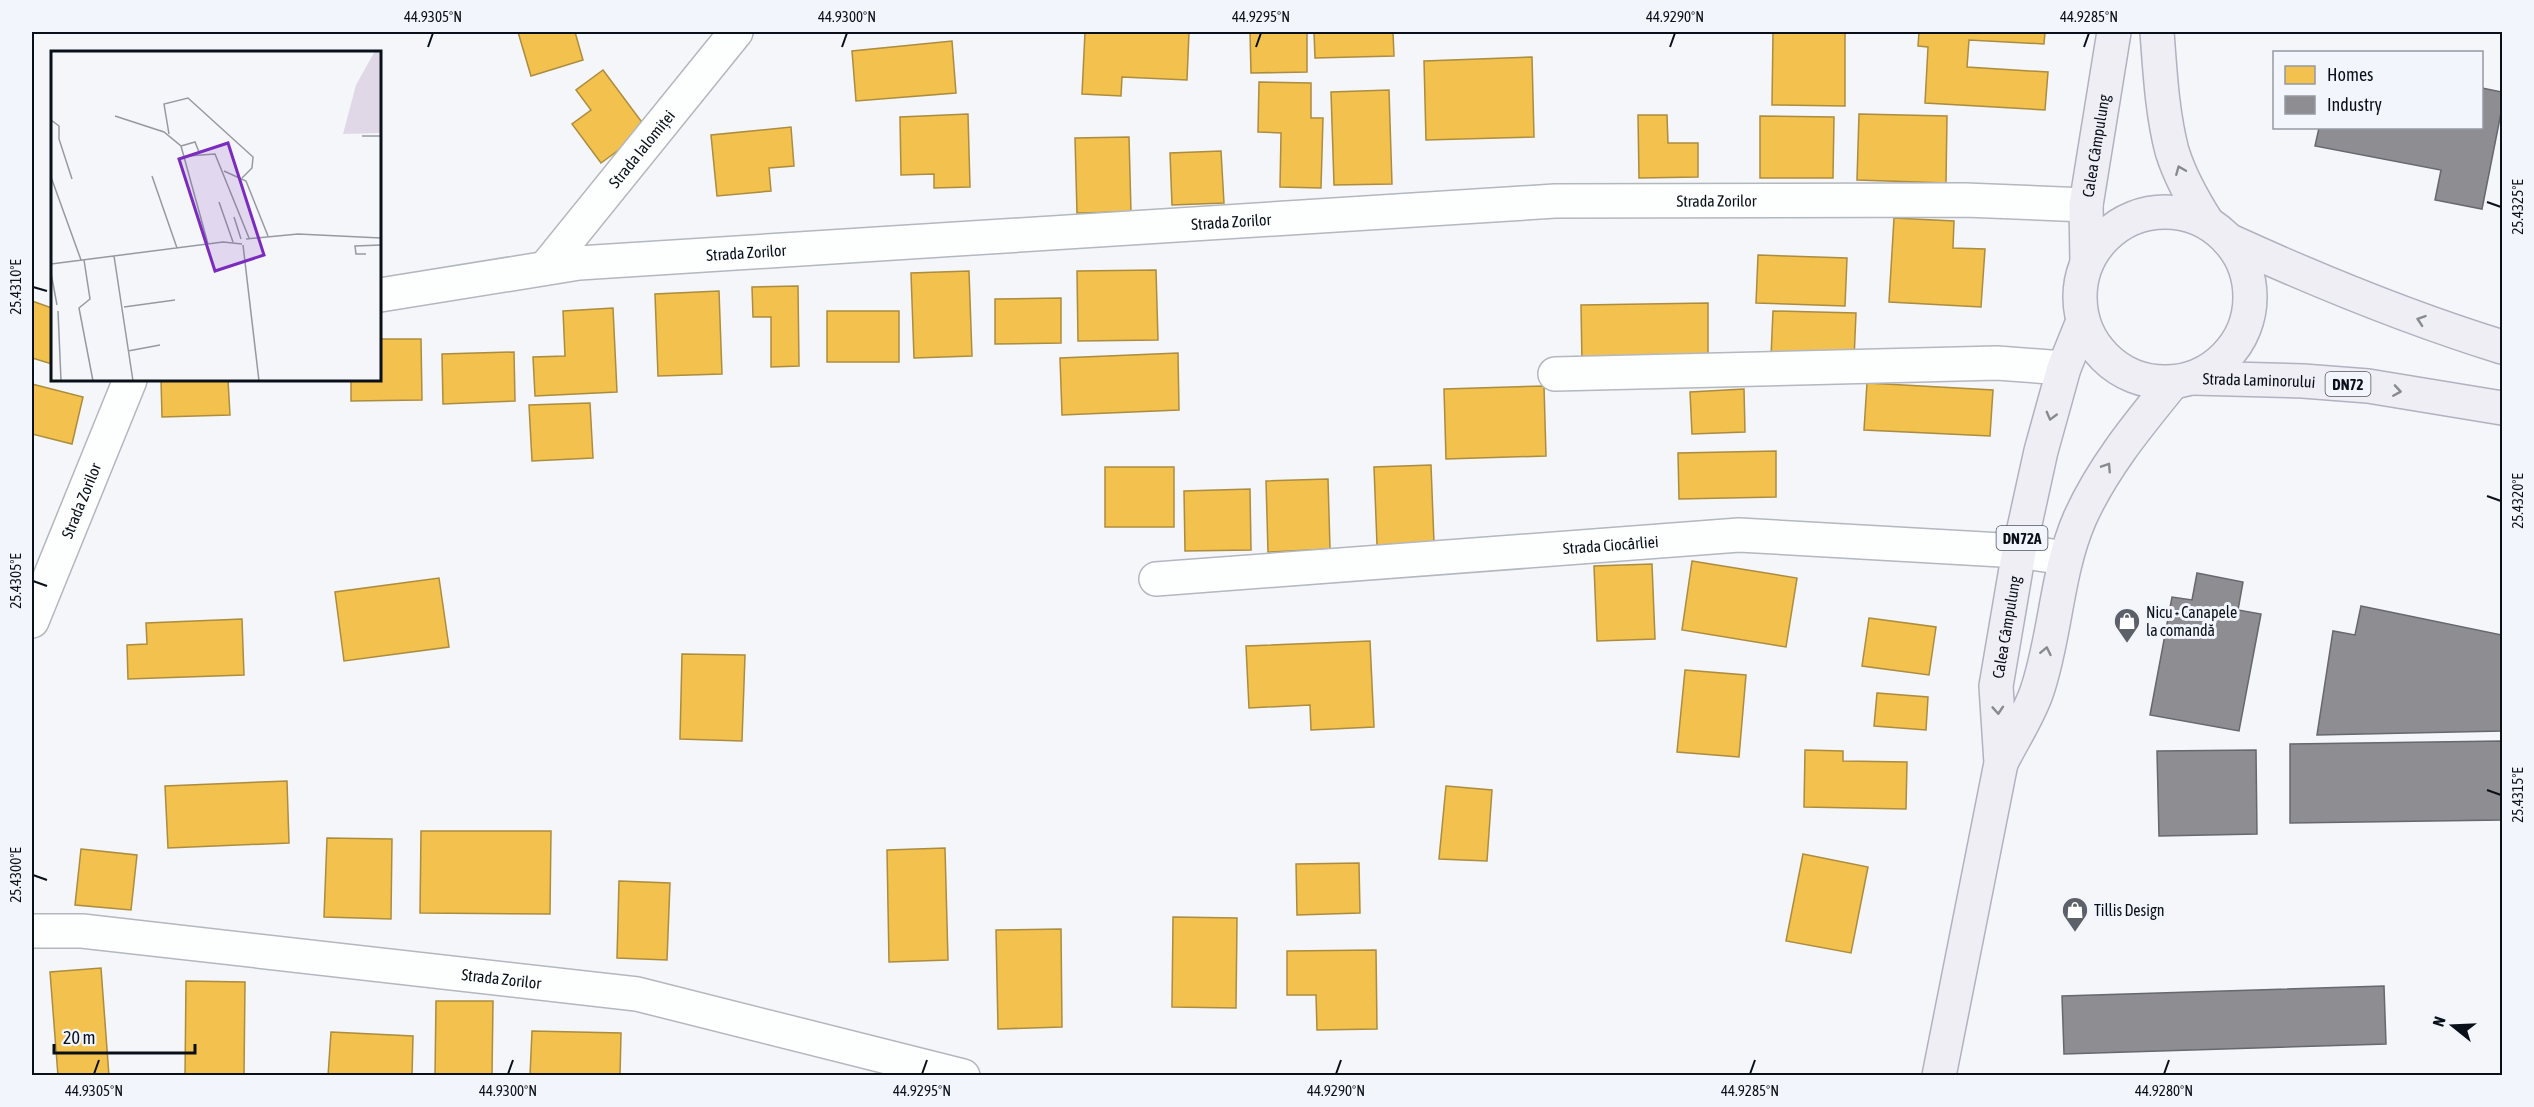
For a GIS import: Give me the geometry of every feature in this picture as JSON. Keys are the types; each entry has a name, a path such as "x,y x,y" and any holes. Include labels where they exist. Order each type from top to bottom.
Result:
{"main road":[{"name":"Calea Câmpulung","path":"2114,32 2086,205 2087,262 2080,291 2083,321 2092,342 2108,361 2127,374 2149,381 2183,380"},
{"name":"Calea Câmpulung","path":"2001,763 2037,692 2065,558 2097,483 2133,431 2183,380 2217,365 2236,344 2248,318 2250,291 2244,264 2188,191 2173,152 2161,80 2157,32"},
{"name":"Calea Câmpulung","path":"2087,262 2103,238 2125,221 2143,215 2180,213 2218,231"},
{"name":"DN72","path":"2218,231 2315,280 2391,310 2490,343"},
{"name":"Calea Câmpulung","path":"1939,1076 2001,763 1996,686 2019,552 2041,451 2064,368 2083,321"},
{"name":"Strada Laminorului","path":"2183,380 2303,381 2368,386 2502,408"}],"street":[{"name":"Strada Ialomiței","path":"546,267 736,32"},
{"name":"Strada Zorilor","path":"381,295 579,262 1555,201 1965,200 2086,205"},
{"path":"1555,375 1997,363 2064,368"},
{"name":"Strada Zorilor","path":"32,621 130,381"},
{"name":"Strada Ciocârliei","path":"1156,579 1739,535 2019,552 2065,558"},
{"name":"Strada Zorilor","path":"32,931 82,931 637,994 963,1076"}],"building: Homes":[{"path":"518,32 575,32 583,60 531,76"},
{"path":"1085,32 1189,32 1187,80 1122,77 1121,96 1082,94"},
{"path":"1250,32 1307,32 1307,72 1251,73"},
{"path":"1314,32 1393,32 1394,56 1315,58"},
{"path":"1773,32 1845,32 1845,106 1772,105"},
{"path":"1919,32 2045,32 2044,44 1969,40 1967,67 2048,72 2045,110 1925,103 1928,47 1918,46"},
{"path":"952,41 956,93 856,101 852,51"},
{"path":"1532,57 1534,137 1426,140 1424,61"},
{"path":"603,70 647,129 601,163 572,124 591,110 576,90"},
{"path":"1259,82 1311,83 1311,118 1323,118 1321,188 1280,187 1281,133 1258,132"},
{"path":"1389,90 1392,184 1334,185 1331,92"},
{"path":"968,114 970,187 934,188 934,174 901,175 900,117"},
{"path":"1859,114 1947,116 1946,183 1857,180"},
{"path":"1638,115 1667,115 1668,143 1698,143 1698,177 1639,178"},
{"path":"1760,116 1834,117 1833,178 1760,178"},
{"path":"791,127 794,166 769,168 771,191 717,196 711,135"},
{"path":"1129,137 1131,212 1077,213 1075,138"},
{"path":"1221,151 1224,203 1172,205 1170,153"},
{"path":"1894,218 1954,221 1953,248 1985,249 1981,307 1889,302"},
{"path":"1758,255 1847,258 1845,306 1756,303"},
{"path":"1156,270 1158,340 1078,341 1077,271"},
{"path":"969,271 972,356 914,358 911,273"},
{"path":"798,286 799,366 771,367 771,317 753,317 752,287"},
{"path":"719,291 722,374 658,376 655,294"},
{"path":"1061,298 1061,343 995,344 995,299"},
{"path":"32,301 51,308 51,364 32,358"},
{"path":"1708,303 1708,362 1582,364 1581,305"},
{"path":"613,308 617,392 535,396 533,357 565,356 563,311"},
{"path":"827,311 899,311 899,362 827,362"},
{"path":"1773,311 1856,313 1854,360 1771,357"},
{"path":"381,339 421,339 422,400 351,401 351,381 381,381"},
{"path":"514,352 515,401 443,404 442,354"},
{"path":"1178,353 1179,410 1062,415 1060,358"},
{"path":"161,381 228,381 230,415 162,417"},
{"path":"1867,383 1993,390 1990,436 1864,430"},
{"path":"32,384 83,397 72,444 32,434"},
{"path":"1544,386 1546,456 1446,459 1444,389"},
{"path":"1744,389 1745,432 1692,434 1690,392"},
{"path":"590,403 593,458 532,461 529,405"},
{"path":"1776,451 1776,497 1679,499 1678,453"},
{"path":"1431,465 1434,543 1377,545 1374,467"},
{"path":"1105,467 1174,467 1174,527 1105,527"},
{"path":"1328,479 1330,549 1268,552 1266,481"},
{"path":"1250,489 1251,550 1185,551 1184,491"},
{"path":"1692,561 1797,578 1786,647 1682,630"},
{"path":"1652,564 1655,639 1597,641 1594,566"},
{"path":"439,578 449,647 344,661 335,592"},
{"path":"1869,618 1936,627 1929,675 1862,666"},
{"path":"242,619 244,675 128,679 127,645 147,644 146,623"},
{"path":"1370,641 1374,727 1311,730 1310,705 1249,708 1246,646"},
{"path":"682,654 745,655 742,741 680,739"},
{"path":"1685,670 1746,675 1739,757 1677,752"},
{"path":"1877,693 1928,697 1926,730 1874,726"},
{"path":"1805,750 1843,751 1843,761 1907,762 1906,809 1804,807"},
{"path":"287,781 289,843 168,848 165,786"},
{"path":"1446,786 1492,790 1487,861 1439,859"},
{"path":"421,831 551,831 550,914 420,913"},
{"path":"327,838 392,839 391,919 324,917"},
{"path":"945,848 948,960 889,962 887,850"},
{"path":"81,849 137,855 131,910 75,905"},
{"path":"1803,854 1868,867 1851,953 1786,941"},
{"path":"1359,863 1360,913 1297,915 1296,864"},
{"path":"619,881 670,883 667,960 617,958"},
{"path":"1173,917 1237,918 1236,1008 1172,1007"},
{"path":"1061,929 1062,1027 998,1029 996,930"},
{"path":"1376,950 1377,1029 1317,1030 1316,995 1287,995 1287,951"},
{"path":"101,968 109,1076 58,1076 50,972"},
{"path":"186,981 245,982 244,1076 185,1076"},
{"path":"436,1001 493,1001 492,1076 435,1076"},
{"path":"532,1031 621,1033 620,1076 530,1076"},
{"path":"331,1032 413,1036 412,1076 328,1076"}],"building: Industry":[{"path":"2483,88 2502,92 2502,108 2482,209 2435,200 2441,170 2315,146 2319,129 2483,129"},
{"path":"2197,573 2243,582 2238,610 2261,614 2239,731 2150,715 2172,597 2192,600"},
{"path":"2361,606 2502,635 2502,731 2317,735 2333,631 2355,635"},
{"path":"2502,741 2502,820 2290,823 2290,744"},
{"path":"2256,750 2257,834 2159,836 2157,751"},
{"path":"2384,986 2386,1044 2064,1054 2062,996"}],"place":[{"name":"Nicu - Canapele la comandă","path":"2127,644"},
{"name":"Tillis Design","path":"2075,933"}]}
